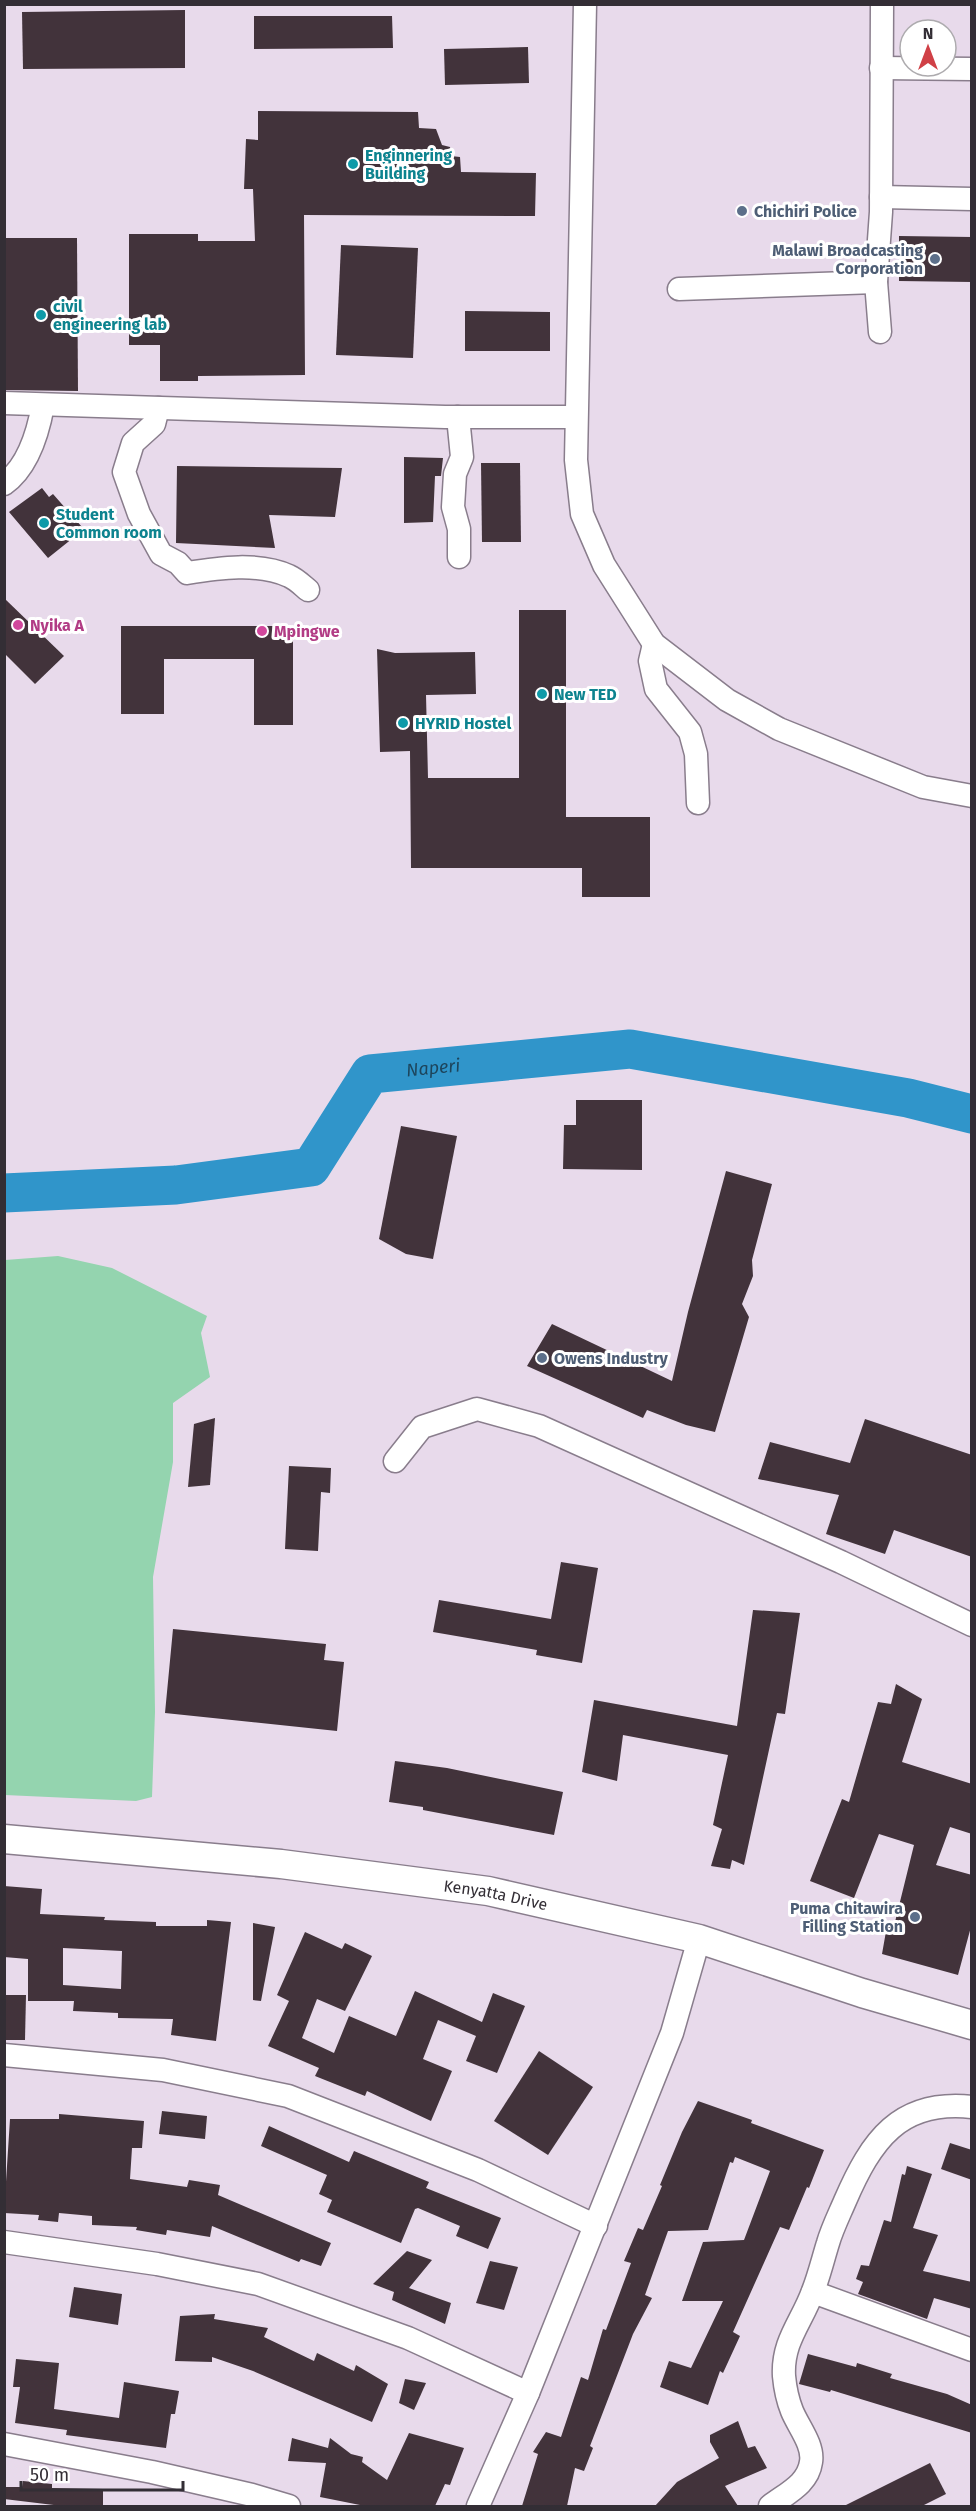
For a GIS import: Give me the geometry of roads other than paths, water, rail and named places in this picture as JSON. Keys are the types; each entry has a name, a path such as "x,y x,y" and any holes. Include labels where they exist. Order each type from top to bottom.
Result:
{"main road":[{"name":"Kenyatta Drive","path":"4,1839 281,1864 488,1891 699,1939 862,1993 972,2025"}],"street":[{"path":"585,4 576,460 582,514 604,565 654,644 727,700 779,729 923,787 972,796"},
{"path":"880,332 876,282 881,197 882,4"},
{"path":"881,68 972,69"},
{"path":"881,197 972,199"},
{"path":"679,289 876,282"},
{"path":"4,403 458,417 576,417"},
{"path":"4,484 16,476 32,445 39,428 43,405"},
{"path":"158,408 154,424 133,443 124,472 138,514 161,554 178,563 187,573 264,568 290,576 308,590"},
{"path":"458,417 462,457 455,474 453,507 459,530 459,557"},
{"path":"654,644 650,662 656,689 690,732 696,754 698,803"},
{"path":"395,1461 422,1427 477,1409 539,1426 841,1562 972,1625"},
{"path":"478,2506 528,2393 672,2033 699,1939"},
{"path":"4,2055 163,2070 288,2096 478,2170 596,2226"},
{"path":"770,2506 806,2480 812,2462 812,2453 791,2409 784,2369 784,2351 813,2292 828,2240 860,2167 874,2145 890,2128 920,2111 935,2106 972,2107"},
{"path":"4,2242 156,2264 258,2284 408,2338 528,2393"},
{"path":"813,2292 972,2350"},
{"path":"4,2444 152,2472 289,2506"}],"waterway":[{"name":"Naperi","path":"4,1193 176,1185 311,1167 370,1074 630,1049 908,1098 972,1114"}],"place":[{"name":"Enginnering Building","path":"353,164"},
{"name":"Chichiri Police","path":"742,211"},
{"name":"Malawi Broadcasting Corporation","path":"935,259"},
{"name":"civil engineering lab","path":"41,315"},
{"name":"Student Common room","path":"44,523"},
{"name":"Nyika A","path":"18,625"},
{"name":"Mpingwe","path":"262,631"},
{"name":"New TED","path":"542,694"},
{"name":"HYRID Hostel","path":"403,723"},
{"name":"Owens Industry","path":"542,1358"},
{"name":"Puma Chitawira Filling Station","path":"915,1917"}]}
